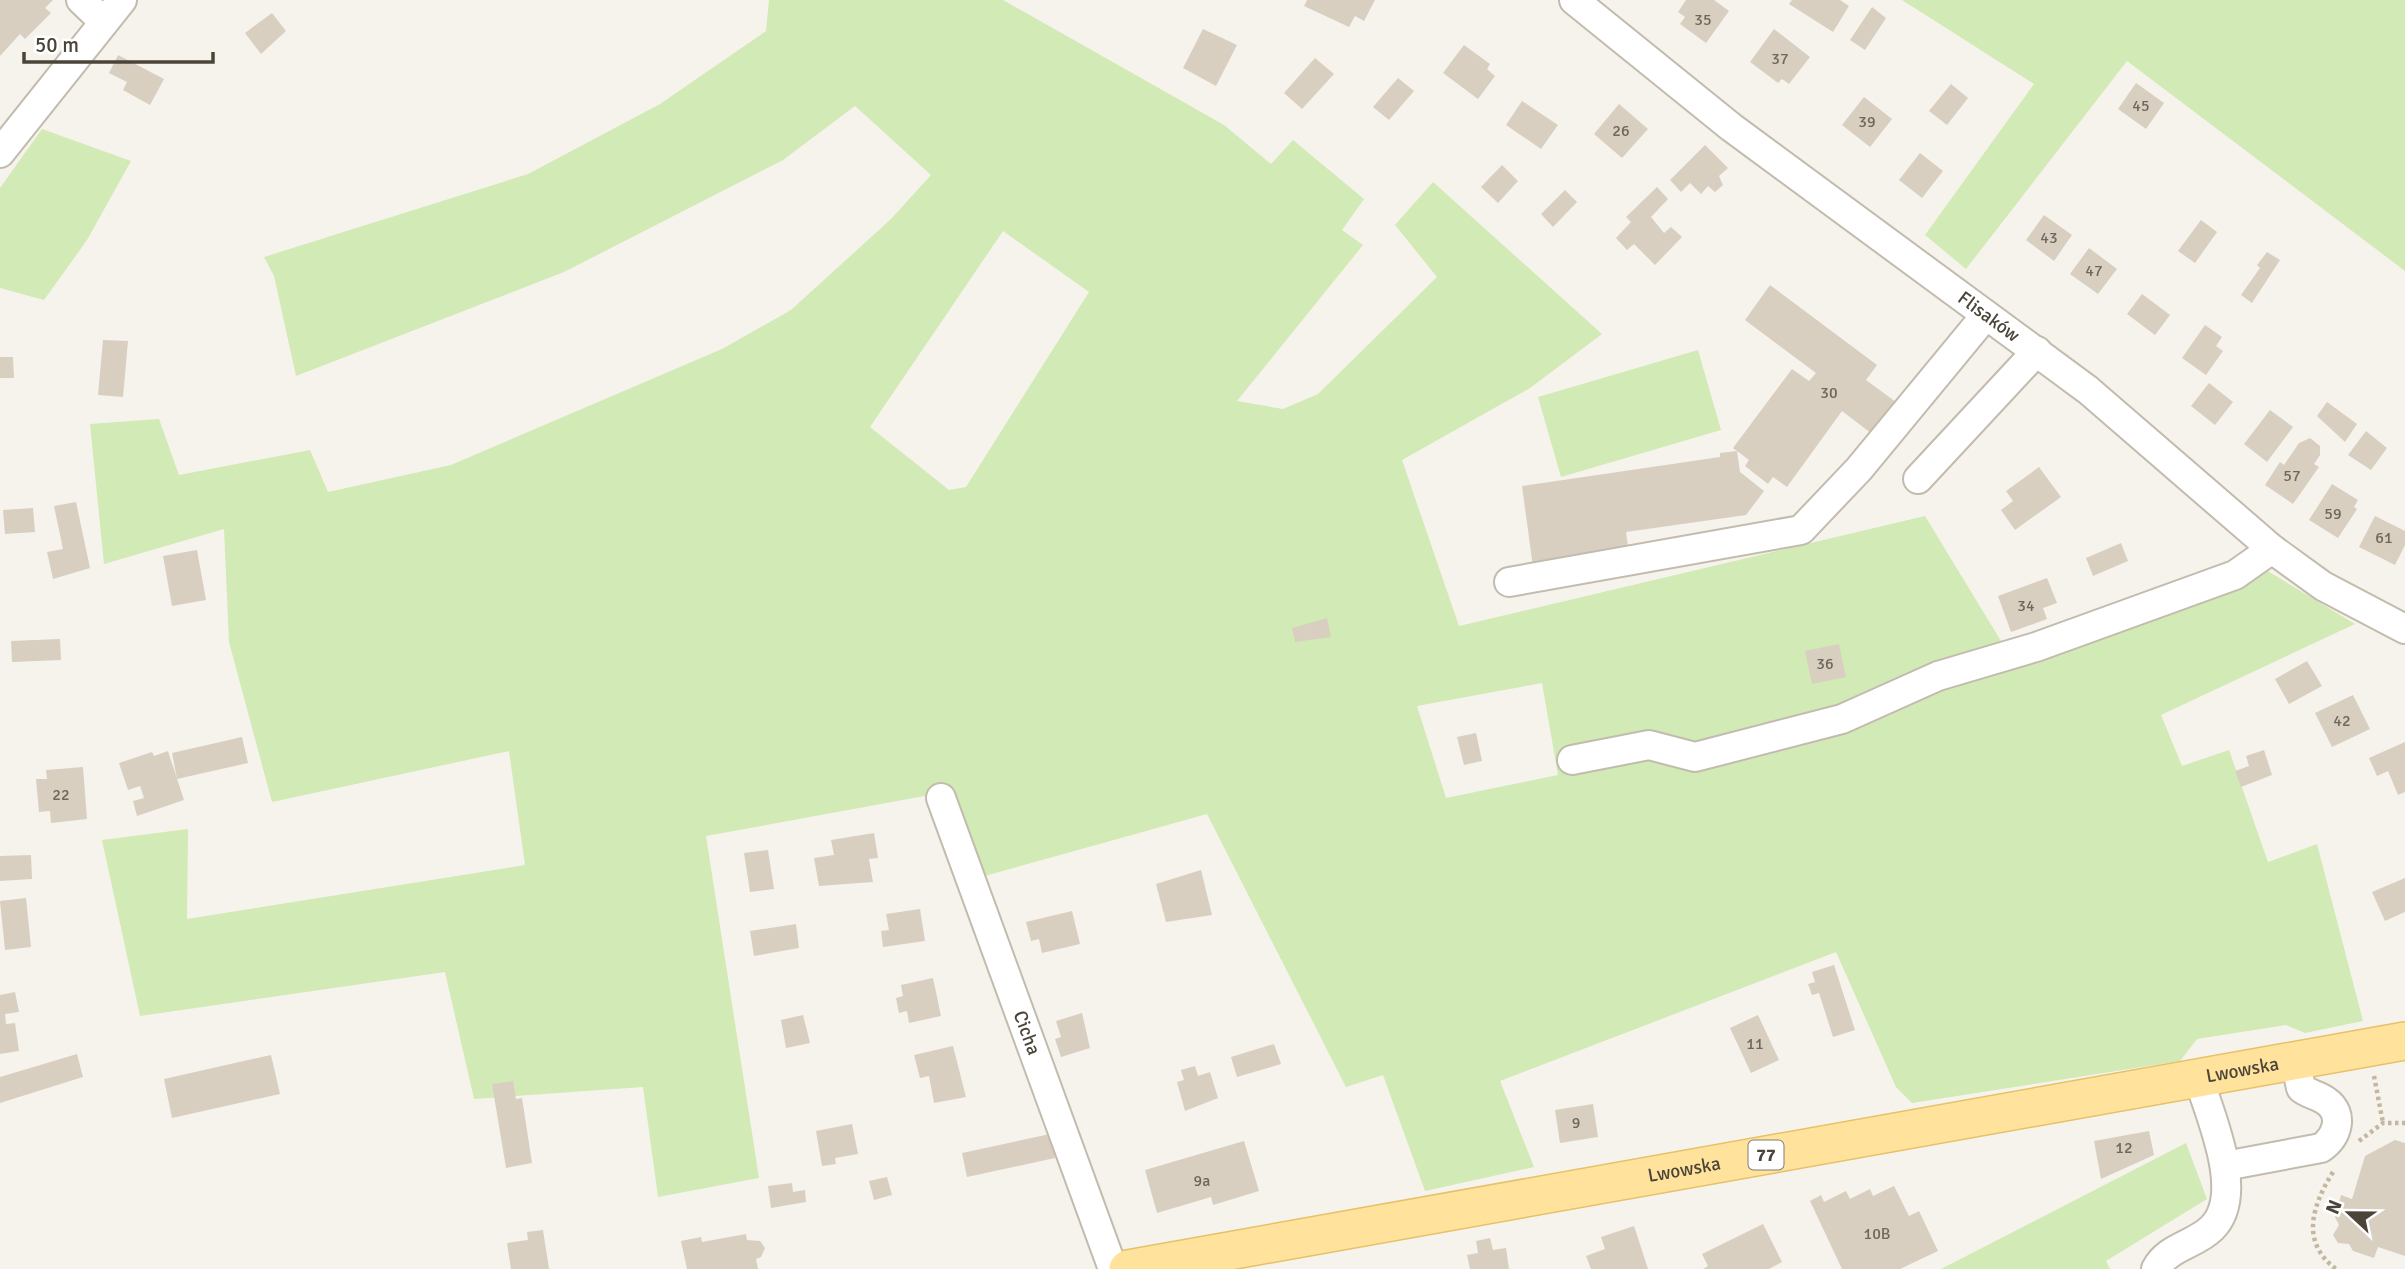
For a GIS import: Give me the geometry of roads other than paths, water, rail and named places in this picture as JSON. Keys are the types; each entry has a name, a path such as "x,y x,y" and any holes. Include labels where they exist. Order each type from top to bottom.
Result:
{"main road":[{"name":"Lwowska","path":"1128,1269 2405,1041"}],"street":[{"path":"81,0 104,22"},
{"path":"0,153 122,0"},
{"name":"Flisaków","path":"1574,0 1731,127 2037,351 2172,460 2230,516 2272,549 2323,586 2405,629"},
{"path":"1509,582 1801,530 1859,469 1986,315"},
{"path":"1918,479 2037,351"},
{"path":"1572,760 1649,745 1695,757 1842,719 1938,676 2036,647 2235,575 2272,549"},
{"name":"Cicha","path":"941,798 1113,1269"},
{"path":"2225,1166 2321,1148 2332,1139 2337,1126 2336,1113 2324,1099 2301,1088 2295,1060"},
{"path":"2156,1269 2161,1259 2211,1229 2221,1216 2225,1195 2225,1166 2198,1077"}]}
